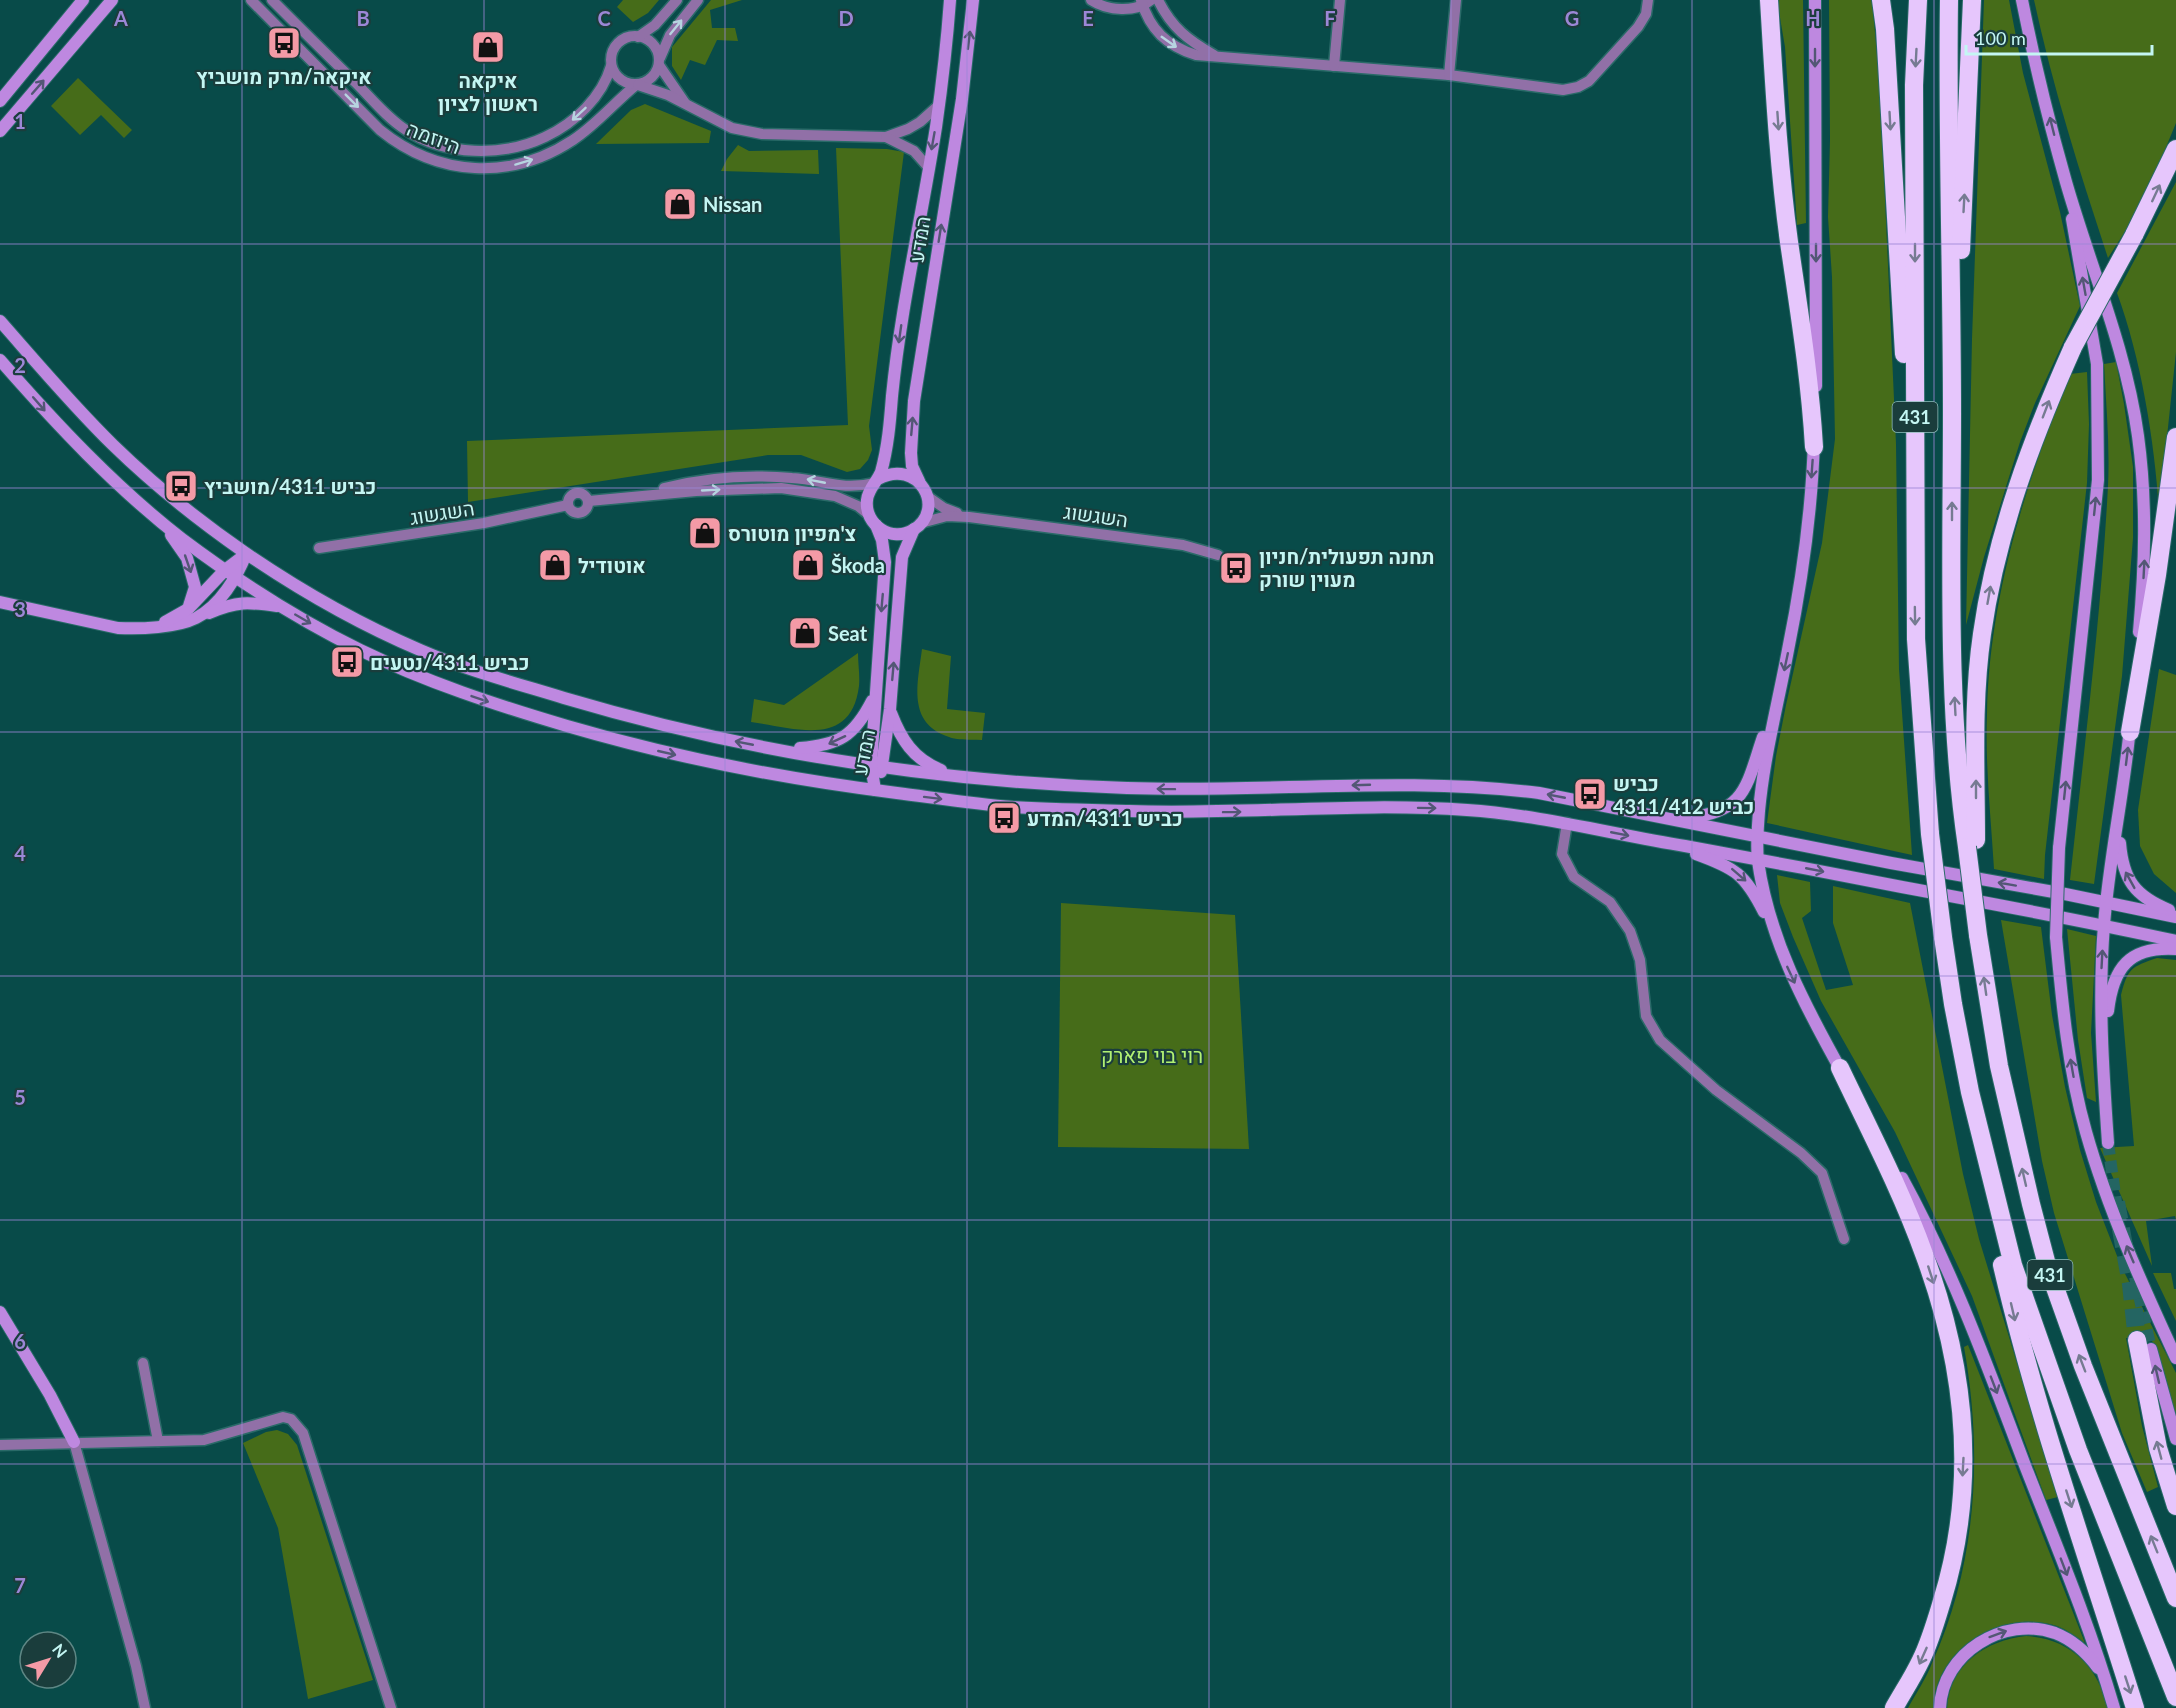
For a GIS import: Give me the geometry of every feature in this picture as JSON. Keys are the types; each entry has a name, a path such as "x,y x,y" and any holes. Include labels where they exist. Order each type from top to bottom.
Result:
{"highway":[{"path":"1769,0 1783,187 1809,374 1814,447"},
{"path":"1881,0 1885,29 1900,281 1915,588"},
{"name":"431","path":"1918,0 1914,85 1916,639 1930,834 1943,937 1973,1102 2013,1265 2078,1450 2176,1697"},
{"name":"431","path":"1949,0 1952,658 1958,761 1972,848 1977,928 1999,1066 2047,1265 2083,1366 2176,1598"},
{"path":"1952,387 1964,204 1972,0"},
{"path":"1972,848 1976,701 1981,635 2008,516 2054,390 2073,347 2134,235 2176,149"},
{"path":"2130,732 2157,575 2176,437"},
{"path":"1958,1028 2000,1254 2016,1324 2135,1708"},
{"path":"1840,1068 1897,1187 1924,1254 1953,1350 1960,1400 1964,1457 1954,1562 1922,1659 1894,1708"},
{"path":"2144,1345 2158,1448 2176,1506"}],"main road":[{"path":"0,101 83,0"},
{"path":"0,131 112,0"},
{"path":"939,0 949,16"},
{"name":"המדע","path":"876,481 889,438 893,384 903,310 939,105 950,0"},
{"name":"המדע","path":"920,483 912,466 911,453 914,400 962,99 974,0"},
{"path":"1778,942 1764,892 1758,859 1757,835 1764,763 1780,691 1805,550 1814,447 1817,351 1815,0"},
{"path":"2022,0 2066,183 2097,364 2099,408 2098,480 2059,848 2056,937 2070,1060 2085,1130 2111,1207 2176,1358"},
{"path":"2066,183 2122,356 2138,434 2144,486 2146,539 2143,591 2130,732 2104,925 2101,987 2102,1057 2108,1143"},
{"path":"0,321 113,445 185,507 246,554 298,586 380,631 421,650 456,664 622,715 688,732 877,766 1061,785 1164,789 1406,784 1471,786 1539,793 1891,863 2176,915"},
{"path":"0,360 70,438 163,524 225,570 281,607 350,645 401,669 510,709 589,732 704,761 824,784 988,804 1194,813 1431,808 1499,813 1567,823 1758,859 2104,925 2176,941"},
{"path":"895,473 904,473 920,483 927,496 928,508 918,526 899,534 890,534 876,525 868,515 867,498 876,481 895,473"},
{"path":"163,524 188,558 195,587 192,614"},
{"name":"המדע","path":"875,790 877,766 874,697 885,562 882,540 876,525"},
{"name":"המדע","path":"877,766 890,709 902,557 918,526"},
{"path":"192,614 225,570 246,554"},
{"path":"0,602 118,628 138,629 180,624 192,614 218,600 237,578 246,554"},
{"path":"192,614 246,602 281,607"},
{"path":"1673,820 1709,816 1720,812 1735,801 1747,784 1780,691"},
{"path":"779,750 818,747 832,744 845,737 863,718 874,697"},
{"path":"890,709 899,734 912,752 935,768 956,775"},
{"path":"2118,822 2121,857 2129,882 2146,899 2176,915"},
{"path":"1666,843 1726,865 1741,875 1753,891 1802,997 1904,1182 1954,1285 2082,1611 2114,1708"},
{"path":"2102,1057 2110,995 2117,973 2127,962 2143,953 2176,949"},
{"path":"2153,1308 2176,1349"},
{"path":"0,1312 50,1395 74,1442"},
{"path":"2144,1345 2176,1439"},
{"path":"1940,1708 1940,1698 1951,1669 1968,1650 1981,1641 2009,1630 2039,1629 2068,1639 2092,1660 2106,1682"}],"street":[{"name":"היוזמה","path":"251,0 380,130 402,147 455,166 485,168 520,164 562,147 587,130 637,85"},
{"name":"היוזמה","path":"272,0 392,120 407,131 446,146 489,151 520,146 547,137 566,126 591,102 604,84 611,66"},
{"path":"638,37 655,25 677,0"},
{"path":"637,85 652,78 670,35 698,0"},
{"path":"1091,0 1099,5 1131,10 1145,2 1145,14 1162,38 1196,55 1449,75 1563,90 1578,87 1589,81 1638,27 1646,15 1648,0"},
{"path":"1158,0 1174,28 1217,57"},
{"path":"1334,66 1340,0"},
{"path":"1449,75 1456,0"},
{"path":"687,105 659,62 654,45 650,41 638,37 626,38 619,42 612,54 611,66 618,78 624,82 668,95 713,120 744,132 886,136 908,129 920,122 939,105"},
{"path":"886,136 914,151 929,168"},
{"path":"632,496 687,482 740,476 802,479 855,488 876,481"},
{"path":"632,496 760,488 801,490 846,500 868,515"},
{"name":"השגשוג","path":"319,548 484,524 568,505 570,497 575,493 582,493 589,501 632,496"},
{"name":"השגשוג","path":"927,496 944,508 969,517"},
{"name":"השגשוג","path":"918,526 947,516 969,517 1183,545 1218,555"},
{"path":"1567,823 1562,854 1575,877 1610,903 1630,931 1640,960 1646,1016 1660,1040 1716,1090 1802,1153 1822,1173 1844,1239"},
{"path":"143,1364 158,1442"},
{"path":"0,1445 204,1440 283,1417 291,1419 303,1433 391,1708"},
{"path":"74,1442 136,1666 145,1708"}],"green space":[{"path":"623,0 659,0 648,13 633,22 617,7"},
{"path":"711,0 742,0 710,10 712,28 735,28 738,41 717,40 705,65 690,60 681,80 672,66 672,47"},
{"path":"1777,0 1803,0 1806,223 1797,225 1785,47"},
{"path":"1829,0 1872,0 1880,87 1896,444 1899,669 1912,855 1767,823 1786,705 1822,543 1835,439 1832,277 1828,217"},
{"path":"1984,0 2009,0 2023,73 2060,212 2080,306 2035,403 2020,442 1984,557 1966,625 1972,339"},
{"path":"2034,0 2176,0 2176,123 2142,205 2108,258 2068,130"},
{"path":"78,78 132,130 124,138 101,115 80,135 51,106"},
{"path":"645,104 711,131 709,143 596,144 631,110"},
{"path":"738,145 749,151 818,150 819,174 721,171"},
{"path":"836,148 887,149 904,152 869,426 872,450 868,460 860,469 847,472 801,455 768,455 468,502 467,441 848,425"},
{"path":"2176,182 2176,352 2159,512 2146,401 2126,318 2117,293"},
{"path":"2116,362 2133,467 2133,538 2122,676 2094,884 2070,880 2092,683 2105,535 2108,455 2104,364"},
{"path":"2087,372 2089,424 2087,483 2044,879 1994,869 1987,753 1989,670 2003,583 2025,498 2070,374"},
{"path":"922,649 951,656 947,709 985,713 982,740 949,737 935,731 926,722 921,712 917,688"},
{"path":"858,653 859,686 854,706 845,719 833,727 802,730 751,722 754,699 784,705"},
{"path":"2159,669 2176,675 2176,893 2154,874 2140,846 2138,810"},
{"path":"1777,875 1810,882 1811,911 1802,918 1826,990 1853,985 1833,923 1833,886 1910,903 1963,1174 1979,1239 2058,1497 2046,1500 1972,1296 1895,1132 1821,1001 1780,903"},
{"name":"רוי בוי פארק","path":"1061,903 1235,915 1249,1149 1058,1147"},
{"path":"2001,920 2041,927 2052,1015 2065,1087 2080,1150 2096,1202 2121,1266 2176,1373 2176,1414 2156,1346 2150,1339 2126,1338 2142,1426 2158,1487 2147,1492 2122,1433 2054,1213 2042,1161"},
{"path":"2067,929 2096,936 2091,1033 2096,1102 2087,1098 2078,1040"},
{"path":"2157,958 2176,960 2176,1220 2175,1216 2146,1221 2152,1266 2100,1148 2134,1146 2121,995 2126,979 2132,970"},
{"path":"2153,1273 2171,1273 2174,1289 2176,1289 2176,1321"},
{"path":"1968,1345 2085,1643 2057,1626 2036,1622 2014,1623 1994,1628 1975,1638 1959,1651 1946,1667 1937,1687 1933,1708 1908,1708 1930,1669 1947,1625 1959,1587 1967,1547 1974,1467 1970,1387 1964,1347"},
{"path":"277,1430 288,1434 297,1445 373,1680 308,1699 278,1528 243,1443 266,1432"},
{"path":"2026,1636 2056,1643 2080,1657 2097,1679 2108,1708 1947,1708 1949,1693 1955,1679 1972,1657 1997,1643"}],"tunnel":[{"path":"2108,1143 2121,1222"},
{"path":"2116,1202 2131,1284 2137,1340"},
{"path":"2135,1277 2151,1349"}],"place":[{"name":"איקאה/מרק מושביץ","path":"284,43"},
{"name":"איקאה ראשון לציון","path":"488,47"},
{"name":"Nissan","path":"680,204"},
{"name":"כביש 4311/מושביץ","path":"181,486"},
{"name":"צ'מפיון מוטורס","path":"705,533"},
{"name":"אוטודיל","path":"555,565"},
{"name":"Škoda","path":"808,565"},
{"name":"תחנה תפעולית/חניון מעוין שורק","path":"1236,568"},
{"name":"Seat","path":"805,633"},
{"name":"כביש 4311/נטעים","path":"347,662"},
{"name":"כביש 4311/כביש 412","path":"1590,794"},
{"name":"כביש 4311/המדע","path":"1004,818"}]}
